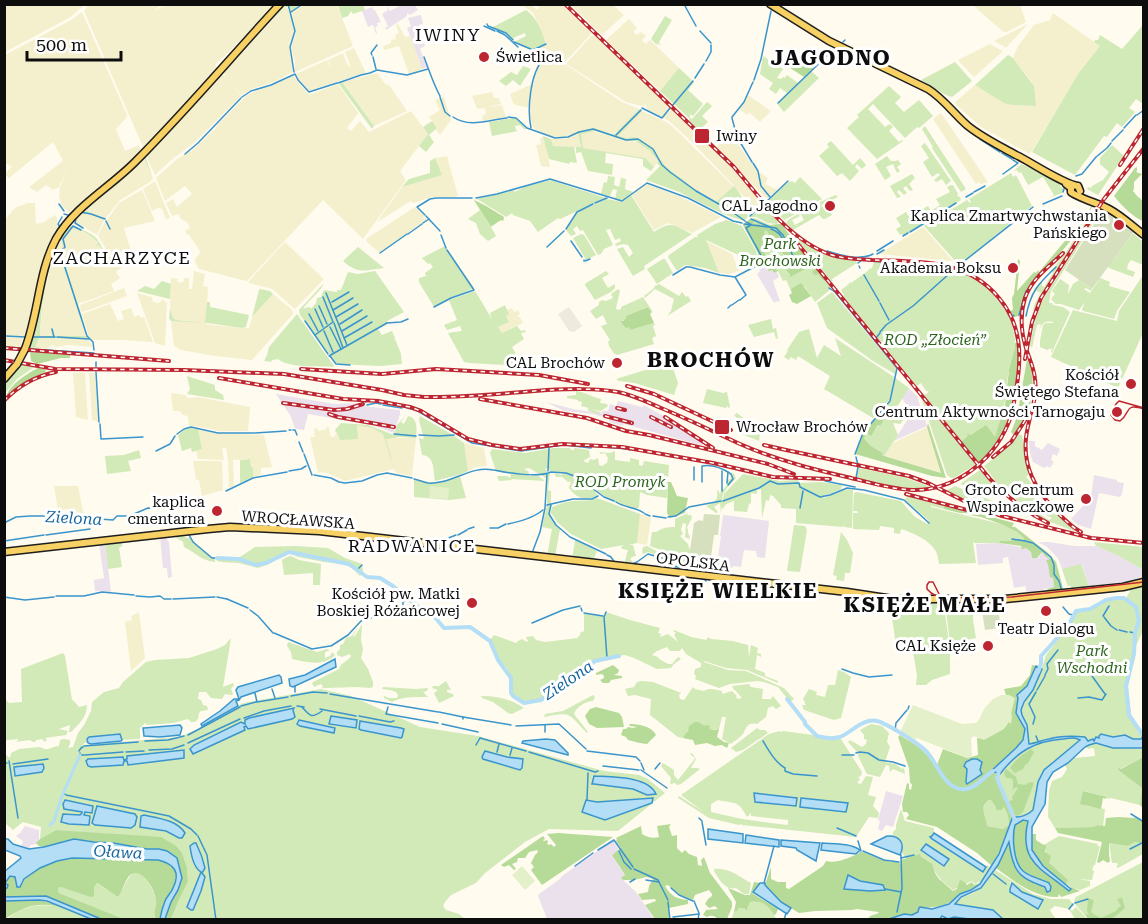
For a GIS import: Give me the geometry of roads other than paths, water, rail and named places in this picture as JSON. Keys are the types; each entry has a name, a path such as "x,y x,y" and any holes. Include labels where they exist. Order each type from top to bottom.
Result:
{"main road":[{"path":"4,379 17,364 26,348 46,263 65,225 136,161 280,4"},
{"path":"770,4 829,41 931,90 945,101 966,124 1003,150 1072,187 1071,193 1084,195 1116,210 1143,233"},
{"name":"WROCŁAWSKA","path":"4,552 230,527 313,531 531,556"},
{"name":"OPOLSKA","path":"531,556 893,599 1005,599 1123,587 1143,582"}],"water":[{"path":"335,659 336,667 293,687 290,686 289,679 305,675"},
{"path":"1036,666 1042,669 1021,710 1027,725 1029,744 1072,736 1085,737 1088,741 1093,739 1094,741 1101,734 1113,737 1125,735 1133,739 1141,739 1143,735 1142,748 1113,748 1096,743 1089,745 1068,763 1053,772 1047,782 1045,804 1032,827 1032,850 1043,866 1071,889 1069,891 1035,864 1027,847 1028,821 1023,820 1015,825 1014,830 1017,862 1026,873 1049,883 1050,891 1047,892 1045,887 1021,875 1012,859 1009,842 998,865 981,888 961,897 955,904 993,910 1003,919 977,920 954,917 948,919 942,916 940,919 889,919 904,914 912,915 918,912 920,907 932,909 949,904 960,894 980,884 999,854 1013,816 1024,816 1033,810 1038,782 1044,770 1080,740 1068,738 1043,742 1020,754 1000,774 989,773 1023,740 1025,729 1016,713 1017,695 1027,686"},
{"path":"279,675 282,683 241,697 239,700 236,701 238,706 202,726 201,724 234,699 239,699 236,690 238,687"},
{"path":"294,708 295,717 292,719 248,729 246,726 245,730 193,754 190,749 241,722 245,724 245,720 249,718"},
{"path":"331,716 357,720 356,728 329,724"},
{"path":"299,720 335,728 334,733 300,726 297,724"},
{"path":"360,721 404,729 402,737 361,730 359,729"},
{"path":"180,725 182,728 180,735 144,736 143,728"},
{"path":"120,734 121,741 91,744 87,739 89,737"},
{"path":"555,740 568,755 522,743 523,741"},
{"path":"184,750 184,758 128,765 127,761 124,761 123,765 91,767 86,761 123,757 124,760 127,756"},
{"path":"485,751 523,759 522,768 520,770 483,759"},
{"path":"972,759 982,762 980,770 982,774 967,784 967,769 964,766"},
{"path":"43,764 42,772 15,776 14,767"},
{"path":"594,776 619,777 638,781 652,788 656,794 647,795 633,789 592,784"},
{"path":"754,793 797,798 796,806 755,802"},
{"path":"653,798 652,803 605,820 582,812 586,800 597,802"},
{"path":"801,798 848,803 846,812 800,807"},
{"path":"65,800 93,806 92,813 85,812 84,815 90,816 89,825 61,822 63,814 80,815 82,813 64,809"},
{"path":"97,806 135,814 137,817 135,825 131,828 95,825 92,823"},
{"path":"141,816 172,822 185,833 182,838 179,838 166,831 140,827"},
{"path":"708,829 743,834 743,843 708,839"},
{"path":"934,833 986,867 983,872 932,839 930,837"},
{"path":"746,835 779,840 779,847 745,843"},
{"path":"887,836 898,838 902,843 900,855 871,844"},
{"name":"Oława","path":"5,839 29,849 74,839 159,849 177,858 182,878 165,919 160,919 165,901 175,882 176,873 172,866 158,860 72,858 40,868 24,879 20,887 17,887 15,877 10,876 5,883 5,871 21,858 5,850"},
{"path":"781,840 820,843 816,861 796,848 781,846"},
{"path":"194,843 202,858 205,868 202,873 205,877 193,910 191,910 187,907 201,872 192,857 190,846"},
{"path":"822,843 847,845 860,850 856,854 821,850"},
{"path":"926,844 949,859 944,866 921,850"},
{"path":"848,875 860,881 883,885 885,890 844,889"},
{"path":"760,883 765,883 781,902 791,908 787,914 753,892"},
{"path":"1012,883 1022,892 1043,900 1038,909 1010,892"},
{"path":"46,896 101,919 91,919 47,901 5,901 5,897"}],"waterway":[{"path":"288,4 295,31 290,47 294,72"},
{"path":"291,12 303,4"},
{"path":"685,6 696,26"},
{"path":"754,80 771,11"},
{"path":"487,24 506,33 513,40"},
{"path":"484,26 495,31"},
{"path":"497,31 518,47"},
{"path":"700,31 711,43"},
{"path":"514,42 533,50 546,44"},
{"path":"372,55 377,45"},
{"path":"706,61 711,52 711,45"},
{"path":"778,103 833,50"},
{"path":"373,57 376,69"},
{"path":"424,57 440,96"},
{"path":"531,128 529,111 531,92 539,65 544,58"},
{"path":"695,78 704,64"},
{"path":"338,83 377,70 407,75 428,69"},
{"path":"242,97 251,91 295,74 309,92 337,83"},
{"path":"672,106 693,81"},
{"path":"732,117 744,102 753,82"},
{"path":"440,97 445,112 450,116"},
{"path":"185,154 241,98"},
{"path":"642,108 662,118 670,108"},
{"path":"616,135 641,110"},
{"path":"1137,115 1144,110"},
{"path":"1124,128 1136,115"},
{"path":"453,117 472,123 507,118"},
{"path":"508,117 516,118 527,128 555,138 568,137 593,129 626,140 638,139 653,149 662,165 670,172 745,221"},
{"path":"732,118 737,137 752,162"},
{"path":"1112,141 1123,130"},
{"path":"980,139 1000,152"},
{"path":"1076,176 1082,174 1111,143"},
{"path":"1002,153 1012,159"},
{"path":"1003,174 1018,163 1013,160"},
{"path":"753,163 758,171 761,186 770,197"},
{"path":"476,198 550,179 622,201 647,183 688,198 733,221 742,223"},
{"path":"767,201 788,181"},
{"path":"974,192 985,186"},
{"path":"966,197 973,193"},
{"path":"1043,204 1062,196"},
{"path":"425,215 417,207 430,199 472,198"},
{"path":"595,203 607,198"},
{"path":"750,216 764,203"},
{"path":"937,215 956,203"},
{"path":"59,204 64,211"},
{"path":"566,229 577,212 593,204"},
{"path":"958,266 1033,207"},
{"path":"80,212 105,219"},
{"path":"64,214 68,215"},
{"path":"426,216 440,231"},
{"path":"910,232 936,216"},
{"path":"60,227 58,224 62,217"},
{"path":"76,218 75,223 83,228"},
{"path":"423,223 429,219"},
{"path":"751,219 770,227"},
{"path":"106,221 110,229"},
{"path":"746,222 776,228 783,235 793,256 802,268"},
{"path":"408,234 422,224"},
{"path":"744,224 751,225 746,228 763,259"},
{"path":"64,248 63,239 73,226 81,230"},
{"path":"771,229 780,234 786,249 790,249"},
{"path":"547,247 564,231"},
{"path":"903,236 908,233"},
{"path":"380,253 407,234"},
{"path":"441,235 446,248"},
{"path":"571,241 582,257"},
{"path":"877,251 893,241"},
{"path":"63,249 60,252 87,336 93,342 94,350"},
{"path":"434,307 474,290 447,250"},
{"path":"877,254 884,250"},
{"path":"827,251 856,257 873,254"},
{"path":"585,261 590,259"},
{"path":"757,265 764,260"},
{"path":"858,263 862,260"},
{"path":"868,261 954,268"},
{"path":"740,300 746,295 735,277 756,266"},
{"path":"673,275 690,267 735,277"},
{"path":"1026,316 1036,288 1056,267"},
{"path":"950,273 957,269"},
{"path":"880,332 949,274"},
{"path":"864,275 879,301"},
{"path":"829,288 835,292 897,368 890,401 863,433 855,454"},
{"path":"1019,315 1026,291"},
{"path":"332,302 349,292"},
{"path":"326,293 347,345"},
{"path":"315,335 333,322 323,297"},
{"path":"333,310 353,298"},
{"path":"732,305 739,300"},
{"path":"880,303 889,320"},
{"path":"336,317 358,304"},
{"path":"728,308 731,305"},
{"path":"319,306 327,324"},
{"path":"315,309 323,327"},
{"path":"340,324 362,310"},
{"path":"309,314 318,331"},
{"path":"342,331 367,316"},
{"path":"329,356 387,323 408,319"},
{"path":"305,321 328,354"},
{"path":"344,338 372,322"},
{"path":"334,323 343,348"},
{"path":"330,327 341,349"},
{"path":"52,329 54,337"},
{"path":"324,331 333,352"},
{"path":"876,338 880,333"},
{"path":"6,336 25,337"},
{"path":"34,337 55,337"},
{"path":"57,337 89,339"},
{"path":"4,347 21,348"},
{"path":"29,349 94,353"},
{"path":"330,356 336,364 350,365"},
{"path":"96,362 96,367"},
{"path":"96,372 99,422"},
{"path":"367,405 381,404"},
{"path":"383,405 402,408"},
{"path":"407,408 416,410 472,443 521,451 563,445"},
{"path":"100,424 101,439 143,437"},
{"path":"177,434 191,427 218,433 254,433"},
{"path":"293,430 297,435"},
{"path":"255,433 286,431"},
{"path":"394,434 416,436"},
{"path":"419,435 454,435"},
{"path":"156,451 170,444 175,436"},
{"path":"299,442 303,452"},
{"path":"565,445 630,450"},
{"path":"548,471 549,448"},
{"path":"304,454 312,475"},
{"path":"856,457 858,465"},
{"path":"289,471 306,466"},
{"path":"702,482 702,466 710,466 721,468 731,474 733,479 728,485"},
{"path":"694,467 694,480"},
{"path":"856,478 858,467"},
{"path":"414,479 436,483 477,470 493,470"},
{"path":"494,470 531,475 551,472 566,473 577,477 604,497 614,501"},
{"path":"722,471 722,491"},
{"path":"226,491 253,478 287,472"},
{"path":"727,483 728,472"},
{"path":"314,475 345,483 362,481 387,473 412,478"},
{"path":"532,553 540,532 545,508 547,474"},
{"path":"723,501 759,488 770,481 778,484 799,483 800,487 820,497 847,488 904,500 929,523"},
{"path":"825,481 855,487"},
{"path":"800,508 803,491"},
{"path":"547,505 573,499 592,499 598,496"},
{"path":"668,517 676,516 689,507 721,501"},
{"path":"616,502 644,513"},
{"path":"551,505 549,514 556,525 570,537 606,554"},
{"name":"Zielona","path":"4,523 16,517 30,516 113,520 117,516 129,516 148,508 166,509 186,529"},
{"path":"508,524 531,517 543,510"},
{"path":"645,514 650,516"},
{"path":"653,516 666,518"},
{"path":"490,528 498,528 506,524"},
{"path":"468,529 474,527"},
{"path":"46,535 90,529"},
{"path":"458,535 467,530"},
{"name":"Zielona","path":"188,533 193,542 212,558 217,558"},
{"path":"4,541 44,535"},
{"path":"446,539 456,535"},
{"path":"1012,539 1033,543 1051,557 1054,574 1062,592"},
{"path":"440,542 445,540"},
{"name":"Zielona","path":"217,558 239,559 256,565 266,563 289,552 349,564 367,577 380,578 423,611 433,615 444,628 470,627 490,641 498,660 511,678 511,693 524,703 541,700 567,684 595,661 619,656"},
{"path":"630,565 648,554 690,571"},
{"path":"607,555 615,563"},
{"name":"Zielona","path":"357,570 362,565"},
{"path":"698,577 706,581"},
{"path":"56,596 84,596 102,592 134,595"},
{"path":"136,596 160,596 164,599 171,599"},
{"path":"4,597 25,600 54,597"},
{"path":"173,599 215,597"},
{"path":"217,597 227,599"},
{"path":"1038,672 1041,656 1068,626 1076,611 1090,609 1106,600 1124,598 1136,607 1139,621 1126,686 1129,715 1144,737"},
{"path":"227,599 248,608"},
{"path":"368,619 392,611 399,612 403,608 403,602 409,599"},
{"path":"532,623 563,610 580,606"},
{"path":"1103,616 1109,606"},
{"path":"1063,607 1073,615"},
{"path":"250,610 273,633"},
{"path":"606,612 604,617 607,658"},
{"path":"584,613 603,616"},
{"path":"1104,617 1117,630"},
{"path":"331,646 366,619"},
{"path":"1119,630 1127,632"},
{"path":"1130,632 1135,633"},
{"path":"274,633 312,649 330,646"},
{"path":"1045,675 1048,669 1047,664 1058,650"},
{"path":"1085,664 1117,669"},
{"path":"842,669 869,677 892,675"},
{"path":"1120,669 1127,672"},
{"path":"1037,690 1045,676"},
{"path":"1092,676 1105,694"},
{"path":"295,686 295,692"},
{"path":"272,689 275,698"},
{"path":"291,696 313,692 327,693"},
{"path":"1033,724 1035,717 1029,704 1036,692"},
{"path":"255,693 257,702 288,697"},
{"path":"330,694 438,712"},
{"path":"1078,698 1089,697 1102,700 1106,694"},
{"name":"Zielona","path":"787,699 805,722"},
{"path":"241,706 256,702"},
{"path":"244,718 264,711 291,706"},
{"path":"297,706 304,707"},
{"path":"188,735 240,707"},
{"path":"302,707 311,715 322,711"},
{"path":"388,707 386,714 438,723"},
{"path":"320,709 356,716"},
{"path":"895,731 896,723 907,710"},
{"path":"439,712 463,717"},
{"path":"359,716 394,721"},
{"path":"463,719 463,717 511,725"},
{"path":"188,743 240,719"},
{"name":"Zielona","path":"805,724 817,736 831,738 840,737 867,722 877,721 902,734 925,750 947,781 958,789 973,786 993,771"},
{"path":"442,724 478,732"},
{"path":"516,726 559,724 586,749"},
{"path":"545,725 545,732"},
{"path":"145,741 168,740 184,736"},
{"path":"1036,736 1038,741"},
{"path":"480,738 526,751"},
{"path":"476,745 480,738"},
{"path":"763,741 785,771 817,776"},
{"path":"84,746 138,742"},
{"path":"497,752 499,744"},
{"path":"149,750 172,749 184,745"},
{"path":"79,751 83,747"},
{"path":"510,755 512,748"},
{"path":"126,752 144,751"},
{"path":"587,751 636,757 640,761"},
{"path":"85,755 123,752"},
{"path":"529,752 598,771"},
{"path":"80,753 84,755"},
{"path":"856,753 868,753 879,760 905,766"},
{"path":"50,825 54,821 80,755"},
{"path":"842,755 854,755"},
{"path":"13,764 48,759"},
{"path":"9,761 18,818"},
{"path":"641,763 644,770"},
{"path":"655,769 660,763"},
{"path":"603,766 639,770"},
{"path":"641,770 667,788"},
{"path":"999,771 997,778 1015,820"},
{"path":"587,800 588,773"},
{"path":"66,795 169,816 197,835"},
{"path":"1131,814 1144,822"},
{"path":"699,818 702,821"},
{"path":"702,822 706,845"},
{"path":"837,828 856,836"},
{"path":"198,836 207,855 216,920"},
{"path":"598,850 614,840 633,867"},
{"path":"858,841 861,851"},
{"path":"1130,849 1144,842"},
{"path":"764,883 774,846"},
{"path":"619,851 624,862 631,869"},
{"path":"863,851 884,860 899,862"},
{"path":"575,866 593,853"},
{"path":"897,912 902,888 901,855"},
{"path":"901,858 914,855"},
{"path":"634,869 658,880 668,900"},
{"path":"993,874 1006,884"},
{"path":"630,882 635,879"},
{"path":"646,880 659,882"},
{"path":"671,888 679,895 693,901"},
{"path":"885,889 901,892"},
{"path":"1075,903 1088,899"},
{"path":"694,901 699,913 698,920"},
{"path":"668,902 670,920"},
{"path":"1069,909 1073,904"},
{"path":"784,920 786,913"},
{"path":"673,917 699,914"}],"tram line":[{"path":"1144,408 1119,401 1111,415 1115,420 1120,421 1130,408 1144,409"},
{"path":"954,598 940,596 933,582 927,585 927,589 933,594 939,597 948,598 1012,597 1144,582"}],"railway":[{"path":"565,4 734,167 774,215"},
{"path":"1120,165 1144,128"},
{"path":"1025,359 1032,322 1041,298 1104,199 1144,148"},
{"path":"4,360 55,369 184,370 284,374 424,397 565,389 609,391 624,393 640,399 766,454 806,467 879,485 912,490 928,489 957,480 970,472 982,462 1001,438 1010,420 1014,403 1019,354 1016,330 1007,308 986,285 972,275 957,269 924,262 847,258 823,252 798,237 770,210"},
{"path":"793,238 990,479 1017,504 1048,523"},
{"path":"1063,253 1036,279 1023,304 1023,336 1034,371 1036,386 1027,431 1026,458 1041,493 1063,518 1081,532"},
{"path":"4,348 169,361"},
{"path":"301,369 382,374 436,369 539,375 588,384"},
{"path":"4,401 28,382 56,372"},
{"path":"219,378 343,399 378,401 410,407 421,411 468,439 492,445 520,449 562,444 622,447 713,463 773,477 830,479"},
{"path":"627,386 654,394 731,430"},
{"path":"480,399 587,418 626,431 768,464 794,474"},
{"path":"283,403 334,410 363,404"},
{"path":"617,408 625,410"},
{"path":"329,414 394,427"},
{"path":"605,416 632,423"},
{"path":"651,417 671,427"},
{"path":"665,417 713,448"},
{"path":"993,457 1011,442 1026,419"},
{"path":"764,445 909,476 976,507 1002,516 1091,538 1144,543"},
{"path":"906,494 967,510"}],"place":[{"name":"Świetlica","path":"484,57"},
{"name":"Iwiny","path":"702,136"},
{"name":"CAL Jagodno","path":"830,206"},
{"name":"Kaplica Zmartwychwstania Pańskiego","path":"1119,225"},
{"name":"Akademia Boksu","path":"1013,268"},
{"name":"CAL Brochów","path":"617,363"},
{"name":"Kościół Świętego Stefana","path":"1131,384"},
{"name":"Centrum Aktywności Tarnogaju","path":"1117,412"},
{"name":"Wrocław Brochów","path":"722,427"},
{"name":"Groto Centrum Wspinaczkowe","path":"1086,499"},
{"name":"kaplica cmentarna","path":"217,511"},
{"name":"Kościół pw. Matki Boskiej Różańcowej","path":"472,603"},
{"name":"Teatr Dialogu","path":"1046,611"},
{"name":"CAL Księże","path":"988,646"}],"district":[{"name":"IWINY","path":"448,34"},
{"name":"JAGODNO","path":"831,58"},
{"name":"ZACHARZYCE","path":"122,257"},
{"name":"BROCHÓW","path":"711,360"},
{"name":"RADWANICE","path":"412,545"},
{"name":"KSIĘŻE WIELKIE","path":"718,591"},
{"name":"KSIĘŻE MAŁE","path":"925,605"}],"park label":[{"name":"Park Brochowski","path":"780,252"},
{"name":"ROD „Złocień”","path":"935,340"},
{"name":"ROD Promyk","path":"620,482"},
{"name":"Park Wschodni","path":"1092,660"}]}
